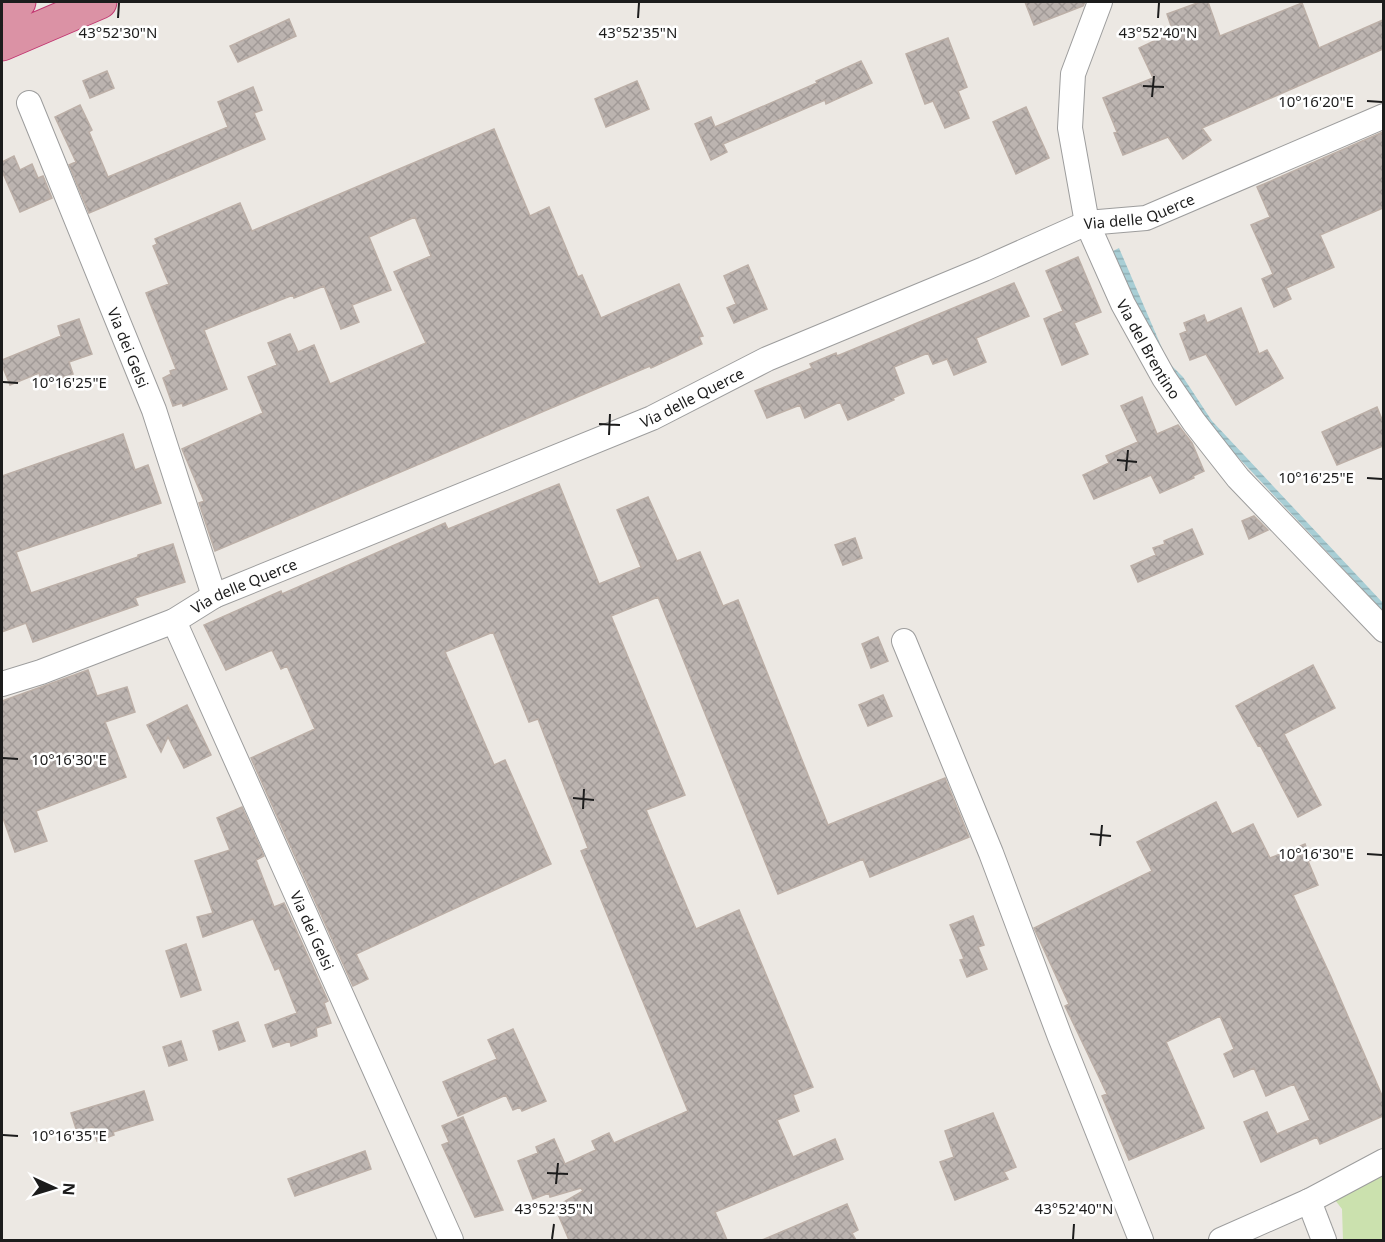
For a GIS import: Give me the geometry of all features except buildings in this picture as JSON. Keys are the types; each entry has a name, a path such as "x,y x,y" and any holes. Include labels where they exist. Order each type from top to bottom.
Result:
{"highway":[{"path":"2,9 18,2"},
{"path":"2,44 100,2"}],"street":[{"name":"Via del Brentino","path":"1100,2 1073,74 1070,128 1087,223 1129,313 1164,378 1194,422 1238,478 1383,630"},
{"name":"Via dei Gelsi","path":"29,103 154,410 214,596"},
{"name":"Via delle Querce","path":"2,684 41,672 174,621 214,596 652,418 767,359 984,269 1087,223 1146,218 1383,116"},
{"name":"Via dei Gelsi","path":"174,621 451,1240"},
{"path":"904,641 991,854 1060,1037 1141,1240"},
{"path":"1221,1240 1309,1201 1383,1161"},
{"path":"1309,1201 1324,1240"}],"green space":[{"path":"1383,1162 1383,1240 1343,1240 1342,1209 1328,1191"}],"water":[{"path":"1119,248 1168,362 1183,377 1212,421 1383,603 1383,611 1202,419 1164,364 1111,252"}]}
